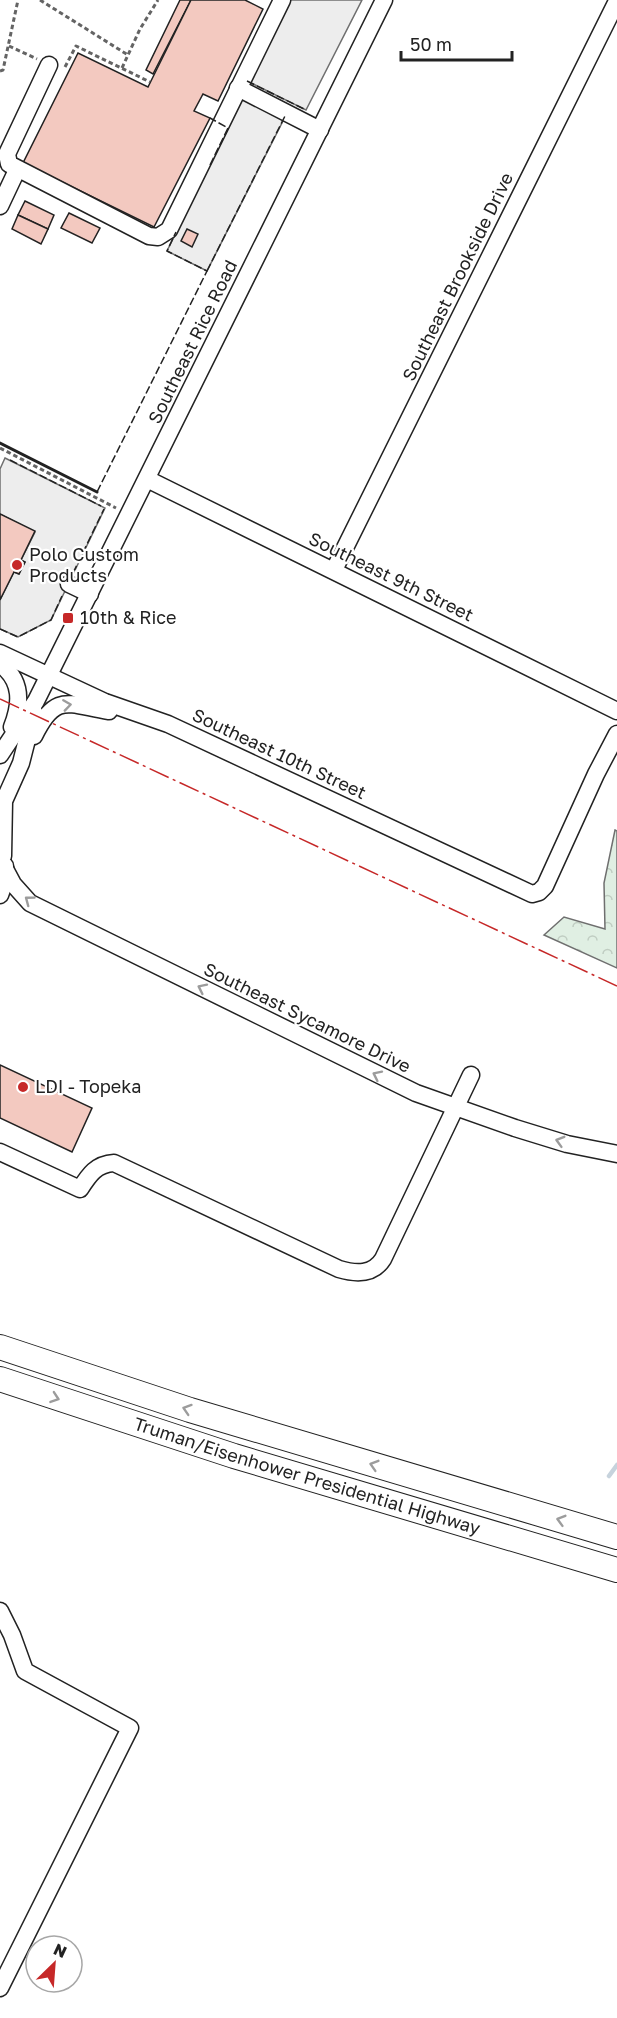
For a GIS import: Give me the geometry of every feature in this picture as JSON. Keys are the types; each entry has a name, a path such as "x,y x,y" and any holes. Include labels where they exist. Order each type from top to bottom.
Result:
{"highway":[{"name":"Truman/Eisenhower Presidential Highway","path":"0,1347 190,1410 617,1537"},
{"name":"Truman/Eisenhower Presidential Highway","path":"0,1379 234,1456 617,1570"},
{"path":"508,1537 617,1583"}],"street":[{"path":"49,65 7,154 9,164 149,236 159,237 169,230 282,0"},
{"name":"Southeast Rice Road","path":"0,755 36,701 49,676 384,0"},
{"name":"Southeast Brookside Drive","path":"334,570 617,1"},
{"path":"238,88 320,130"},
{"path":"0,206 17,170"},
{"name":"Southeast 9th Street","path":"147,479 617,711"},
{"path":"69,584 90,594"},
{"name":"Southeast 10th Street","path":"0,653 105,702 168,724 528,892 539,892 545,886 617,734"},
{"path":"0,664 13,677 19,693 18,712 0,755"},
{"name":"Southeast Rice Road","path":"0,895 5,880 4,801 21,763 36,701"},
{"path":"21,763 43,717 63,704 74,703 115,712 138,713"},
{"name":"Southeast Sycamore Drive","path":"3,858 13,885 30,903 390,1081 454,1108 567,1144 617,1154"},
{"path":"0,1152 80,1189 97,1167 105,1163 114,1163 339,1269 360,1273 378,1266 383,1259 471,1075"},
{"path":"0,1611 12,1635 25,1671 130,1728 0,1988"}],"path":[{"path":"0,71 3,70 18,0"},
{"path":"40,0 128,55"},
{"path":"122,68 158,0"},
{"path":"9,46 62,72 76,46 150,82"},
{"path":"0,448 117,509"}],"green space":[{"path":"615,830 617,831 617,968 544,935 564,917 605,929 604,883"}],"shaded area":[{"path":"282,0 362,0 306,110 243,79"},
{"path":"238,88 287,113 207,271 167,251 228,128"},
{"path":"5,458 105,508 51,620 18,637 0,629 0,600 14,572 19,574 25,562 21,560 35,532 0,514 0,469"}],"building":[{"path":"180,0 191,0 153,74 146,70"},
{"path":"191,0 245,0 263,9 218,101 203,94 194,111 210,118 154,227 23,163 78,53 148,87"},
{"path":"25,201 54,215 48,229 18,215"},
{"path":"69,213 100,228 92,243 61,228"},
{"path":"18,215 48,229 41,244 12,229"},
{"path":"187,229 198,234 192,247 181,241"},
{"path":"0,514 35,531 21,560 25,562 19,574 14,572 0,600"},
{"name":"LDI - Topeka","path":"0,1065 92,1108 72,1152 0,1118"}],"waterway":[{"path":"609,1476 617,1465"}],"fence":[{"path":"247,81 306,110"},
{"path":"207,271 285,116"},
{"path":"210,118 228,128 210,165"},
{"path":"97,492 207,271 167,251 176,232"},
{"path":"10,460 101,506"},
{"path":"73,573 104,509"},
{"path":"0,629 18,637 51,620 62,596"}],"wall":[{"path":"0,443 97,492"}],"power":[{"path":"0,699 617,986"}],"place":[{"name":"Polo Custom Products","path":"17,565"},
{"name":"10th & Rice","path":"68,618"},
{"name":"LDI - Topeka","path":"23,1087"}]}
